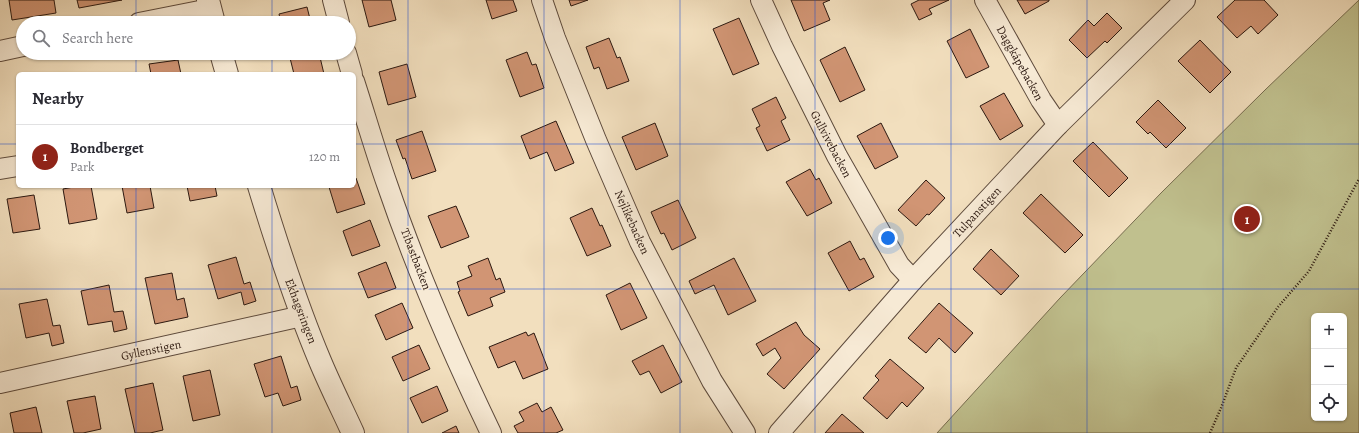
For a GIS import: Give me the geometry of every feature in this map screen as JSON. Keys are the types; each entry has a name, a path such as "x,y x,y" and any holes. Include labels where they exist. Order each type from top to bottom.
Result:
{"street":[{"path":"333,0 337,16"},
{"name":"Nejlikebacken","path":"542,0 555,38 593,133 640,242 712,381 745,433"},
{"name":"Gullvivebacken","path":"761,0 836,156 899,265 913,280"},
{"name":"Daggkåpebacken","path":"985,0 1041,100 1058,125"},
{"name":"Tulpanstigen","path":"779,433 913,280 1058,125 1185,0"},
{"path":"181,16 211,11"},
{"path":"0,51 16,48"},
{"path":"223,60 226,72"},
{"path":"348,60 351,72"},
{"name":"Tibastbacken","path":"356,87 387,185 420,272 465,379 491,433"},
{"path":"0,169 16,166"},
{"name":"Ekhagsringen","path":"259,188 288,278 320,363 353,433"},
{"name":"Gyllenstigen","path":"0,383 302,316"}],"path":[{"path":"1210,433 1236,368 1278,307 1309,272 1359,179"}],"green space":[{"path":"1359,0 1359,433 937,433 1060,298 1161,193"}],"building":[{"path":"9,0 54,0 56,13 37,16 16,16 16,19 12,20"},
{"path":"77,0 122,0 79,8"},
{"path":"362,0 391,0 396,20 369,27"},
{"path":"486,0 513,0 517,11 492,19"},
{"path":"569,0 588,0 571,6"},
{"path":"791,0 830,0 823,3 830,20 804,31"},
{"path":"919,0 949,0 929,9 932,14 919,20 911,4"},
{"path":"1017,0 1049,0 1049,1 1025,14"},
{"path":"1235,0 1264,0 1278,15 1258,34 1251,26 1237,38 1217,17"},
{"path":"307,7 309,16 279,16 279,14"},
{"path":"1107,13 1122,28 1107,43 1105,41 1087,58 1069,40 1088,20 1094,26"},
{"path":"739,18 759,64 733,75 713,29"},
{"path":"970,29 989,67 966,78 947,41"},
{"path":"609,38 617,58 620,57 629,81 607,89 599,67 594,69 586,47"},
{"path":"1200,40 1231,72 1210,93 1178,61"},
{"path":"845,47 865,90 840,102 820,60"},
{"path":"527,52 532,65 536,64 544,88 520,97 506,60"},
{"path":"178,60 181,72 151,72 149,64"},
{"path":"290,60 321,60 324,72 294,72"},
{"path":"407,64 416,97 388,105 379,72"},
{"path":"1004,93 1023,126 1000,140 980,106"},
{"path":"776,97 786,118 781,121 790,140 767,151 756,128 760,126 752,109"},
{"path":"1158,100 1186,128 1166,148 1150,132 1148,134 1136,122"},
{"path":"556,121 574,163 555,171 547,152 530,159 521,136"},
{"path":"655,123 668,156 636,170 622,137"},
{"path":"881,123 898,157 875,169 857,136"},
{"path":"422,131 436,171 412,179 405,158 403,159 396,140"},
{"path":"1093,142 1128,178 1109,197 1073,161"},
{"path":"810,169 816,180 819,178 832,203 807,216 786,182"},
{"path":"356,178 365,204 337,213 329,188 356,188"},
{"path":"926,180 945,198 916,226 898,210"},
{"path":"91,188 97,219 69,224 63,189"},
{"path":"122,188 150,188 154,208 127,213"},
{"path":"187,188 215,188 217,196 190,201"},
{"path":"1041,194 1083,235 1065,253 1023,213"},
{"path":"34,195 40,229 13,233 7,199"},
{"path":"678,200 696,238 672,250 664,233 661,234 651,212"},
{"path":"456,206 469,237 441,248 428,216"},
{"path":"592,208 600,226 602,225 611,246 587,256 570,218"},
{"path":"370,220 380,246 352,256 343,231"},
{"path":"850,241 860,260 864,258 874,277 849,291 828,253"},
{"path":"991,249 1019,276 1001,295 973,269"},
{"path":"236,257 244,284 250,282 256,301 244,305 241,292 218,299 208,265"},
{"path":"488,258 496,280 500,278 505,292 490,298 493,306 468,316 458,292 460,291 457,282 472,276 468,266"},
{"path":"734,258 756,301 728,315 714,285 695,294 689,281"},
{"path":"386,262 396,288 368,298 358,273"},
{"path":"172,273 177,300 184,298 188,317 155,324 145,278"},
{"path":"630,283 647,318 621,330 606,295"},
{"path":"109,285 114,312 123,311 127,329 114,332 112,321 88,325 81,291"},
{"path":"47,299 53,326 60,325 64,343 52,346 49,333 26,338 19,304"},
{"path":"402,303 413,328 386,340 375,315"},
{"path":"939,303 973,333 955,353 939,338 926,353 908,338"},
{"path":"796,322 804,335 820,349 784,389 767,374 781,358 775,348 763,356 756,344"},
{"path":"526,332 528,336 534,333 548,369 523,379 515,361 498,368 489,347"},
{"path":"419,345 430,369 403,381 392,357"},
{"path":"663,345 682,382 661,393 649,371 640,375 632,361"},
{"path":"281,356 291,388 297,386 301,400 283,406 278,393 265,397 254,364"},
{"path":"890,359 924,388 907,407 902,402 887,419 863,398 879,380 875,376"},
{"path":"210,370 220,415 193,421 183,376"},
{"path":"153,383 163,430 150,433 135,433 125,389"},
{"path":"437,386 448,411 422,423 410,398"},
{"path":"95,396 101,429 83,433 74,433 67,401"},
{"path":"537,403 542,412 551,407 563,430 556,433 518,433 514,426 524,421 519,412"},
{"path":"36,407 42,433 14,433 10,413"},
{"path":"842,414 864,433 825,433"},
{"path":"456,426 459,433 442,433"}],"place":[{"name":"Bondberget","path":"1247,219"}]}
